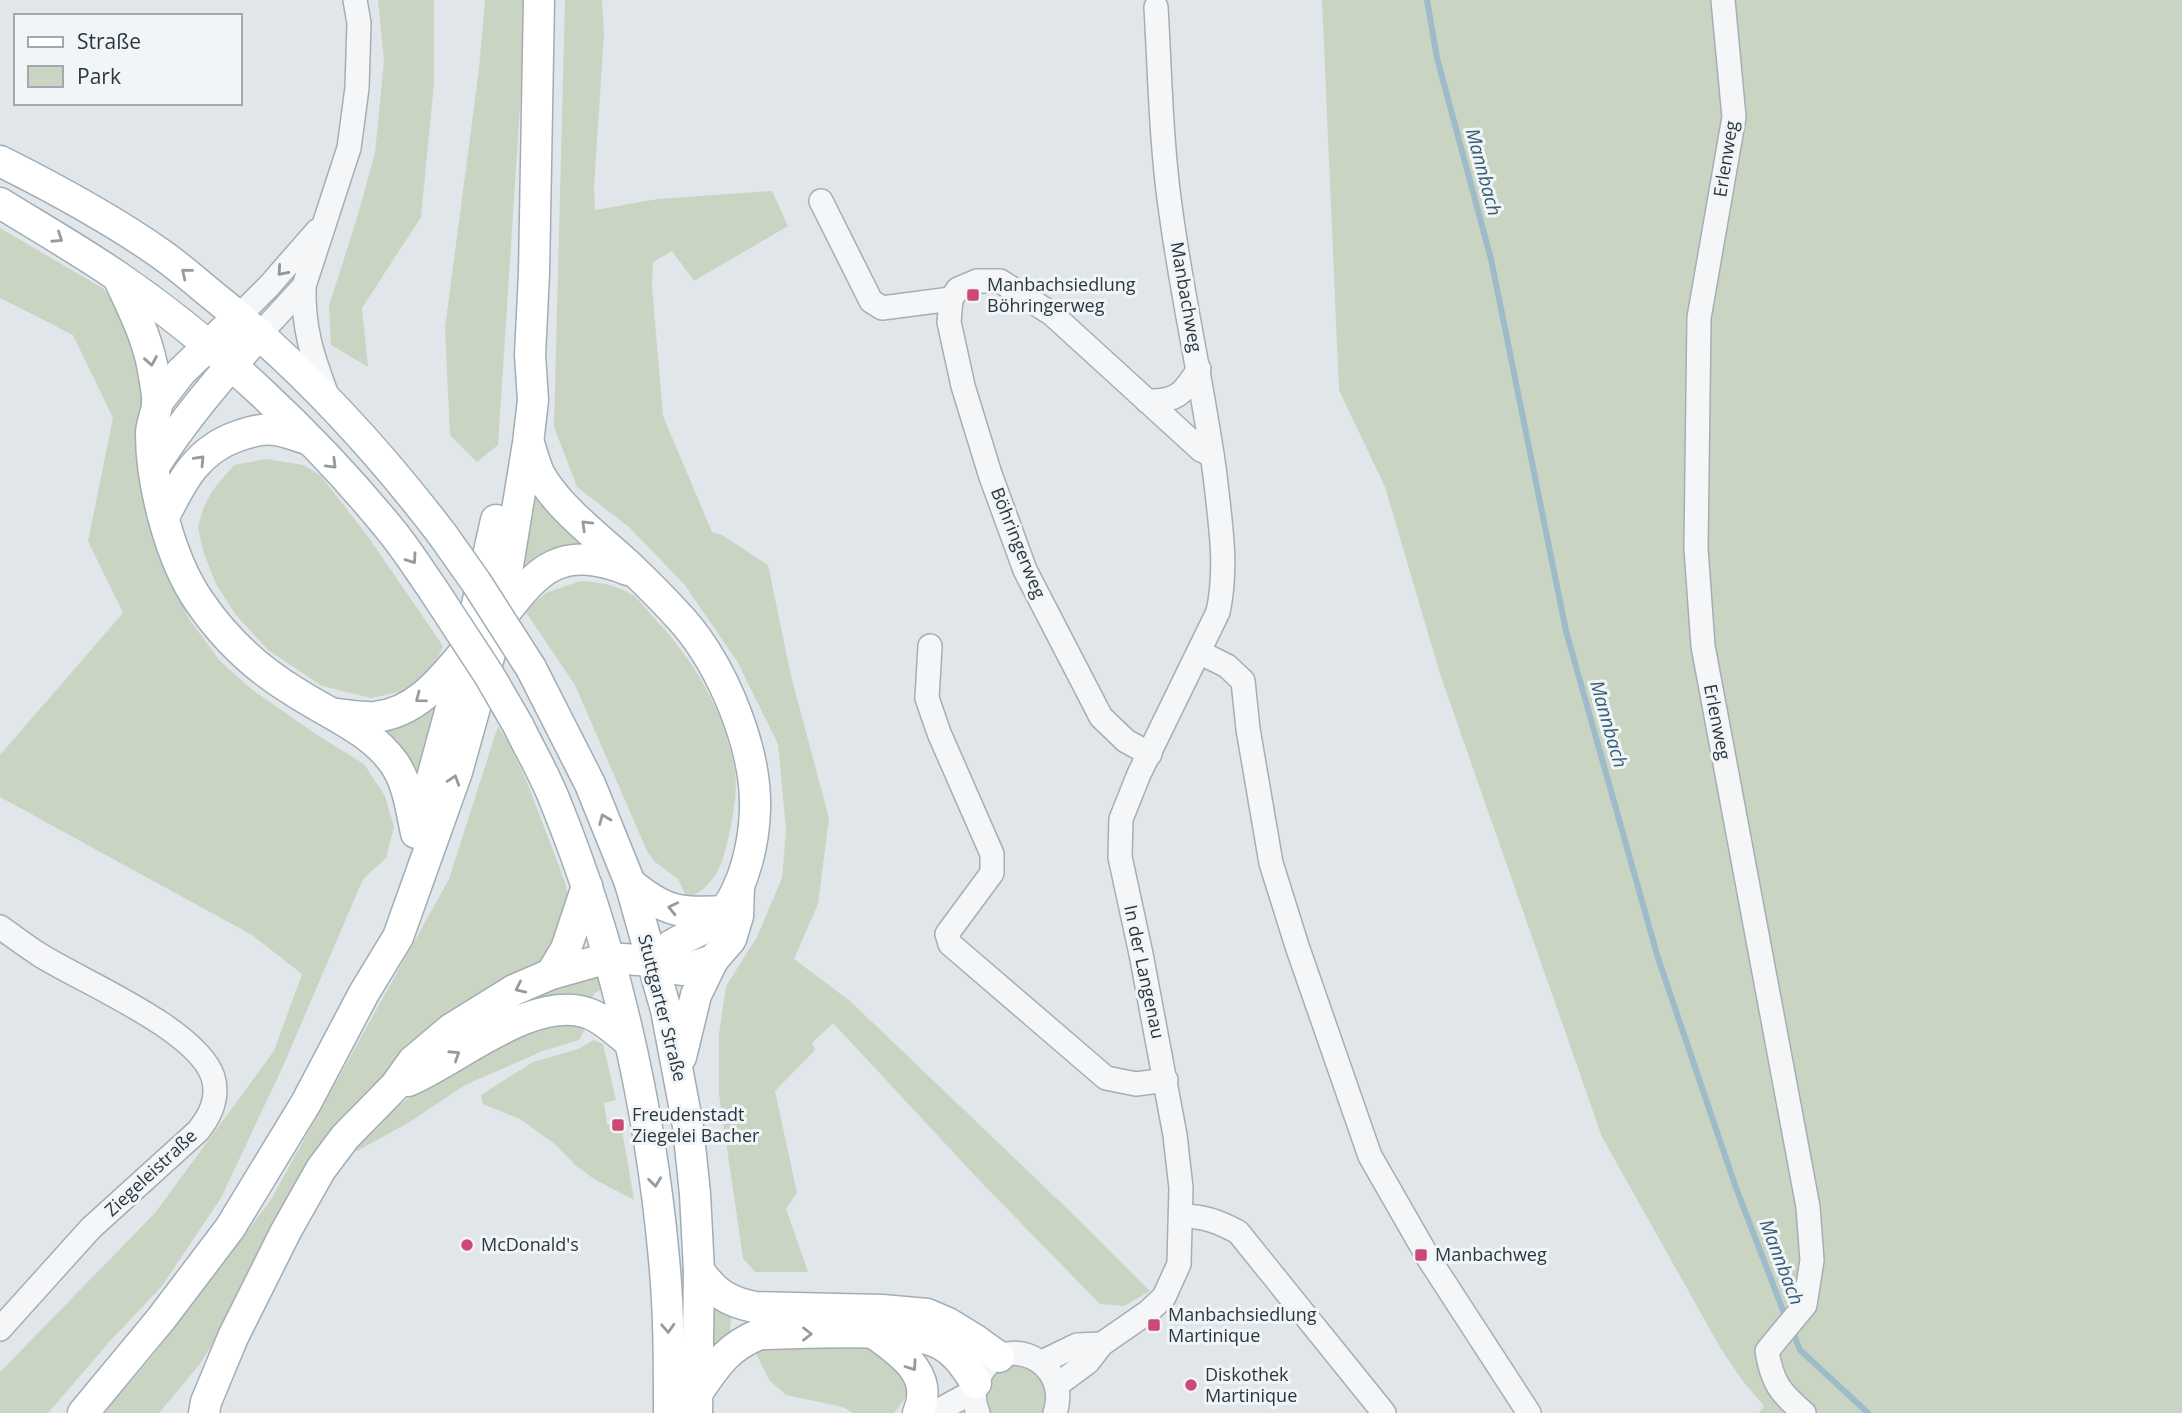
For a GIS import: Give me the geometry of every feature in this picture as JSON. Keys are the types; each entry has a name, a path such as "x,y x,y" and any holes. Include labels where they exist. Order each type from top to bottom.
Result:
{"main road":[{"path":"83,1413 161,1319 230,1228 306,1103 364,993 398,937 457,772 499,621 533,400 530,355 534,273 538,0"},
{"name":"Stuttgarter Straße","path":"0,161 88,207 162,255 249,325 328,398 399,478 442,534 531,668 590,784 630,883 653,961 678,1068 688,1126 699,1272 698,1402"},
{"path":"0,203 118,277 219,356 308,439 391,530 489,675 518,725 555,799 587,886 629,1042 651,1154 664,1260 669,1343 668,1413"},
{"path":"118,277 148,344 157,403 151,432 164,517 176,557 198,599 223,632 256,665 372,740 394,763 409,796 416,833"},
{"path":"155,465 219,356 249,325"},
{"path":"364,993 381,931 416,833 440,754 490,548 517,398 530,355"},
{"path":"157,403 181,372 219,356"},
{"path":"164,517 179,487 197,461 220,442 250,432 274,429 308,439"},
{"path":"528,443 539,473 554,495 684,623 718,673 744,735 756,785 755,823 732,898 707,927 662,950 653,961"},
{"path":"499,621 525,585 547,567 579,559 604,561 635,572"},
{"path":"333,714 376,717 412,705 438,684 467,649"},
{"path":"630,883 653,902 673,911 732,898"},
{"path":"551,974 566,949 587,886"},
{"path":"678,1068 696,995 713,960 731,939 738,916 732,898"},
{"path":"204,1413 233,1337 286,1231 321,1169 345,1138 395,1086 413,1060 451,1029 513,990 551,974 608,958 653,961 667,968 682,970 713,960"},
{"path":"395,1086 428,1072 468,1046 556,1009 591,1014 629,1042"},
{"path":"699,1272 716,1293 737,1304 754,1307 882,1310 927,1314 948,1323 999,1357"},
{"path":"698,1402 717,1364 741,1341 760,1334 909,1335 937,1342 959,1357 976,1396"},
{"path":"875,1334 908,1358 921,1380 921,1406 918,1413"},
{"path":"220,1372 222,1413"}],"street":[{"path":"328,398 309,348 303,312 304,286 349,148 357,88 359,23 355,0"},
{"name":"Erlenweg","path":"1723,0 1734,117 1699,318 1697,560 1703,646 1808,1206 1812,1259 1805,1305 1767,1351 1771,1374 1786,1398 1804,1413"},
{"name":"Manbachweg","path":"1156,7 1171,214 1212,456 1224,565 1223,587"},
{"path":"821,201 871,301 882,308 951,299 958,289 977,281 1000,281 1052,314 1200,450 1212,456"},
{"path":"249,325 269,286 324,223"},
{"path":"249,325 304,286"},
{"name":"Böhringerweg","path":"951,299 948,321 963,386 990,474 1025,570 1101,717 1126,741 1150,754"},
{"path":"1147,401 1165,402 1184,391 1199,369"},
{"name":"In der Langenau","path":"1058,1385 1087,1362 1102,1344 1149,1312 1164,1297 1179,1264 1181,1188 1166,1080 1119,857 1121,819 1218,612 1223,587"},
{"path":"930,646 927,698 939,733 992,854 992,873 947,934 950,944 1107,1078 1136,1084 1166,1080"},
{"path":"1199,652 1227,666 1243,681 1248,729 1271,863 1370,1156 1429,1259 1530,1413"},
{"name":"Ziegeleistraße","path":"0,927 39,954 167,1027 195,1050 212,1075 216,1096 209,1117 198,1131 91,1228 0,1329"},
{"path":"1182,1216 1197,1216 1216,1221 1238,1232 1384,1413"},
{"name":"In der Langenau","path":"1042,1362 1077,1345 1102,1344"},
{"path":"934,1413 976,1396 981,1373 999,1357 1021,1354 1042,1362 1052,1372 1059,1395 1055,1413"}],"green space":[{"path":"378,0 434,0 434,83 421,217 362,308 368,367 331,345 329,306 375,153 384,61"},
{"path":"485,0 527,0 498,445 477,462 450,435 445,328 479,69"},
{"path":"565,0 602,0 604,35 594,186 595,210 658,199 772,191 788,226 694,281 672,251 653,262 652,287 663,416 712,532 722,535 768,565 791,676 829,818 818,904 794,959 850,1001 1150,1291 1124,1306 1100,1304 980,1181 833,1023 812,1043 815,1050 775,1091 797,1193 786,1209 808,1272 755,1272 743,1258 719,1094 719,1034 726,986 757,937 782,878 786,830 778,744 737,661 684,584 629,527 577,487 554,427"},
{"path":"1322,0 2182,0 2182,1413 1759,1413 1764,1406 1721,1349 1602,1137 1440,674 1385,487 1339,390"},
{"path":"0,228 104,289 130,329 142,377 142,428 165,561 189,619 220,661 250,688 364,764 385,796 394,827 386,858 363,879 284,1064 221,1198 162,1286 48,1413 0,1413 0,1372 155,1213 274,1051 302,974 252,935 0,797 0,755 123,613 88,541 113,418 73,335 0,298"},
{"path":"267,459 303,465 321,476 369,538 443,646 431,674 414,689 371,698 322,686 268,650 236,615 216,584 203,551 198,527 203,509 212,491 234,465"},
{"path":"535,492 595,547 521,572"},
{"path":"580,581 612,586 640,601 694,669 724,728 736,779 729,835 717,873 705,887 687,898 678,879 654,861 647,851 575,685 525,611 546,593"},
{"path":"443,697 420,784 378,728"},
{"path":"498,726 527,782 565,882 570,909 559,953 447,1021 252,1280 200,1364 159,1413 104,1413 156,1352 270,1201 449,879"},
{"path":"597,968 602,990 596,992 589,1001 458,1032"},
{"path":"543,1019 583,1023 584,1031 579,1040 543,1051 465,1085 408,1123 357,1151 352,1147 372,1127 418,1092"},
{"path":"594,1040 603,1044 616,1100 604,1103 607,1124 621,1124 634,1200 594,1179 575,1165 556,1145 520,1119 483,1104 481,1095 533,1062 578,1049"},
{"path":"712,1306 731,1315 730,1339 712,1358"},
{"path":"809,1341 883,1351 907,1382 906,1397 894,1413 853,1413 843,1407 786,1395 770,1381 752,1346"},
{"path":"1012,1365 1030,1369 1041,1380 1047,1391 1042,1413 991,1413 986,1397 989,1383 998,1372"}],"waterway":[{"name":"Mannbach","path":"1427,0 1437,58 1491,259 1566,631 1658,958 1735,1185 1787,1321"},
{"name":"Mannbach","path":"1792,1330 1800,1350 1868,1413"}],"place":[{"name":"Manbachsiedlung Böhringerweg","path":"973,295"},
{"name":"Freudenstadt Ziegelei Bacher","path":"618,1125"},
{"name":"McDonald's","path":"467,1245"},
{"name":"Manbachweg","path":"1421,1255"},
{"name":"Manbachsiedlung Martinique","path":"1154,1325"},
{"name":"Diskothek Martinique","path":"1191,1385"}]}
